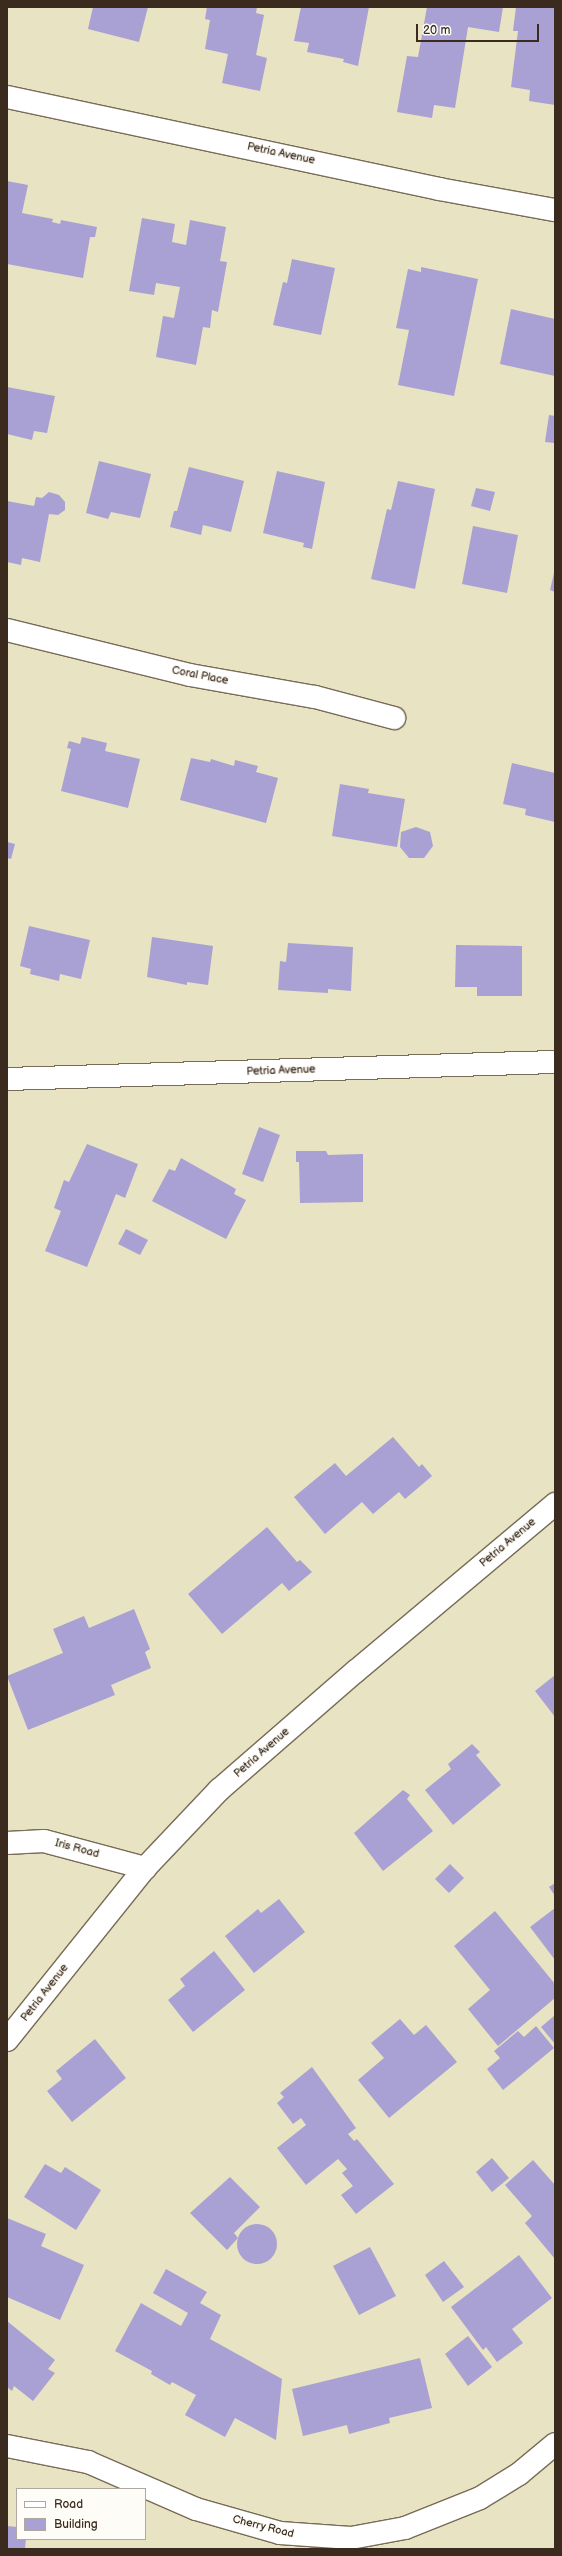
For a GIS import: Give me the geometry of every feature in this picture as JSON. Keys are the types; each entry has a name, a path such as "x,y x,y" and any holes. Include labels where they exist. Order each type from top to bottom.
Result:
{"street":[{"name":"Petria Avenue","path":"7,97 439,189 555,210"},
{"name":"Coral Place","path":"7,630 190,675 315,697 394,718"},
{"name":"Petria Avenue","path":"7,1079 555,1062"},
{"name":"Petria Avenue","path":"7,2040 146,1868 219,1790 350,1676 555,1504"},
{"name":"Iris Road","path":"7,1843 44,1841 146,1868"},
{"name":"Cherry Road","path":"7,2446 88,2462 196,2509 280,2533 314,2537 351,2538 405,2528 480,2498 519,2474 555,2444"}],"building":[{"path":"93,7 148,7 139,42 88,29"},
{"path":"207,7 257,7 256,13 264,15 256,55 267,58 260,91 222,83 228,54 205,49 210,20 205,19"},
{"path":"301,7 369,7 358,66 343,62 344,59 307,52 309,43 294,41"},
{"path":"427,7 503,7 499,32 468,27 455,108 434,105 432,118 397,112 407,56 418,57"},
{"path":"516,7 555,7 555,105 529,101 530,90 511,87 518,31 513,31"},
{"path":"7,181 28,185 22,213 53,219 52,222 60,224 61,220 97,227 95,237 90,237 83,278 7,264"},
{"path":"142,218 175,224 172,242 186,245 190,220 226,227 220,261 227,262 218,312 212,310 210,328 203,327 196,365 156,357 163,316 174,318 180,287 156,283 154,295 129,291"},
{"path":"292,259 335,268 321,335 273,325 283,282 287,283"},
{"path":"421,267 478,279 454,396 398,385 409,330 396,328 408,269 421,272"},
{"path":"511,309 555,319 555,376 500,364"},
{"path":"7,387 55,396 47,433 34,431 32,440 7,434"},
{"path":"549,415 555,416 555,443 545,442"},
{"path":"99,461 151,474 140,518 111,512 108,519 86,513"},
{"path":"189,467 244,481 231,532 203,525 201,535 170,527 174,511 177,511"},
{"path":"277,471 325,482 312,549 303,547 304,543 263,533"},
{"path":"398,481 435,489 415,589 371,579 387,509 391,510"},
{"path":"476,488 495,492 490,511 471,506"},
{"path":"49,492 59,495 65,502 65,510 58,515 49,514 40,562 22,558 21,565 7,562 7,501 34,506 36,497 42,498"},
{"path":"473,526 518,535 507,593 462,584"},
{"path":"555,573 555,592 550,590"},
{"path":"82,737 107,743 105,751 140,759 128,808 61,791 71,749 67,748 69,741 80,744"},
{"path":"191,758 210,762 211,759 234,766 235,760 258,766 256,772 278,778 266,823 180,800"},
{"path":"512,763 555,773 555,822 525,815 526,809 503,804"},
{"path":"340,784 369,789 368,793 405,799 397,847 332,836"},
{"path":"416,827 430,832 433,846 424,858 409,858 400,847 401,832"},
{"path":"7,842 15,844 11,859 7,858"},
{"path":"29,926 90,940 81,979 60,974 59,981 30,974 31,969 20,966"},
{"path":"152,937 213,946 208,985 187,982 187,985 147,977"},
{"path":"288,943 353,947 351,991 328,989 328,993 278,990 280,961 286,962"},
{"path":"456,945 522,946 522,996 477,996 477,987 455,987"},
{"path":"259,1127 280,1135 263,1182 242,1174"},
{"path":"87,1144 138,1164 125,1198 116,1194 87,1267 45,1251 61,1211 54,1208 64,1180 69,1182"},
{"path":"296,1151 326,1151 328,1155 363,1154 363,1202 300,1203 299,1162 296,1162"},
{"path":"181,1158 236,1189 234,1194 246,1200 226,1239 152,1201 169,1169 175,1171"},
{"path":"126,1229 148,1240 140,1255 118,1244"},
{"path":"393,1437 419,1467 422,1464 432,1476 405,1499 399,1492 373,1514 362,1502 325,1534 294,1497 335,1463 346,1476"},
{"path":"267,1527 297,1562 300,1560 312,1572 289,1591 282,1583 222,1634 188,1594"},
{"path":"134,1609 150,1649 145,1652 151,1668 111,1685 115,1695 28,1730 7,1676 63,1653 53,1629 84,1616 89,1628"},
{"path":"555,1675 555,1717 535,1691"},
{"path":"472,1744 480,1752 476,1755 501,1785 453,1825 425,1790 451,1769 448,1764"},
{"path":"403,1790 410,1795 407,1799 433,1831 383,1871 354,1833"},
{"path":"450,1864 464,1878 449,1893 435,1879"},
{"path":"555,1883 555,1896 549,1887"},
{"path":"279,1899 305,1932 254,1973 225,1936 258,1909 261,1913"},
{"path":"555,1908 555,1960 530,1927"},
{"path":"495,1911 555,1984 555,1998 498,2046 468,2009 490,1990 454,1946"},
{"path":"214,1951 245,1990 193,2032 168,2000 185,1986 180,1979"},
{"path":"555,2015 555,2044 541,2027"},
{"path":"400,2019 414,2035 426,2025 457,2062 389,2118 358,2080 384,2058 371,2043"},
{"path":"536,2026 554,2048 503,2090 487,2069 500,2058 494,2051 518,2031 524,2037"},
{"path":"95,2039 126,2078 72,2122 47,2091 62,2079 56,2071"},
{"path":"312,2067 356,2128 348,2134 354,2141 357,2139 394,2184 356,2214 341,2195 353,2186 342,2173 347,2169 338,2159 306,2185 277,2148 306,2125 301,2118 293,2124 277,2103 284,2097 280,2093"},
{"path":"492,2158 509,2178 492,2192 476,2172"},
{"path":"533,2160 555,2185 555,2259 525,2223 532,2216 505,2185"},
{"path":"45,2164 61,2173 65,2167 101,2190 76,2230 24,2197"},
{"path":"230,2177 260,2207 234,2233 238,2238 227,2250 190,2213"},
{"path":"7,2218 46,2234 41,2246 84,2265 60,2320 7,2297"},
{"path":"257,2224 271,2230 277,2244 271,2258 257,2264 243,2258 237,2244 243,2230"},
{"path":"370,2247 396,2296 359,2315 333,2266"},
{"path":"519,2255 552,2298 512,2329 523,2343 497,2362 486,2347 483,2350 451,2307"},
{"path":"444,2261 464,2287 443,2302 425,2275"},
{"path":"166,2269 207,2292 200,2303 221,2315 210,2339 282,2379 276,2440 235,2418 225,2437 185,2415 196,2395 172,2382 170,2385 151,2374 152,2371 115,2351 141,2303 181,2326 188,2313 153,2293"},
{"path":"7,2321 55,2360 48,2369 55,2373 33,2401 14,2386 12,2391 7,2387"},
{"path":"468,2336 492,2367 468,2386 445,2354"},
{"path":"420,2358 432,2408 389,2418 390,2423 349,2434 347,2425 303,2436 292,2389"},
{"path":"7,2526 16,2527 16,2540 26,2540 25,2549 7,2549"}]}
